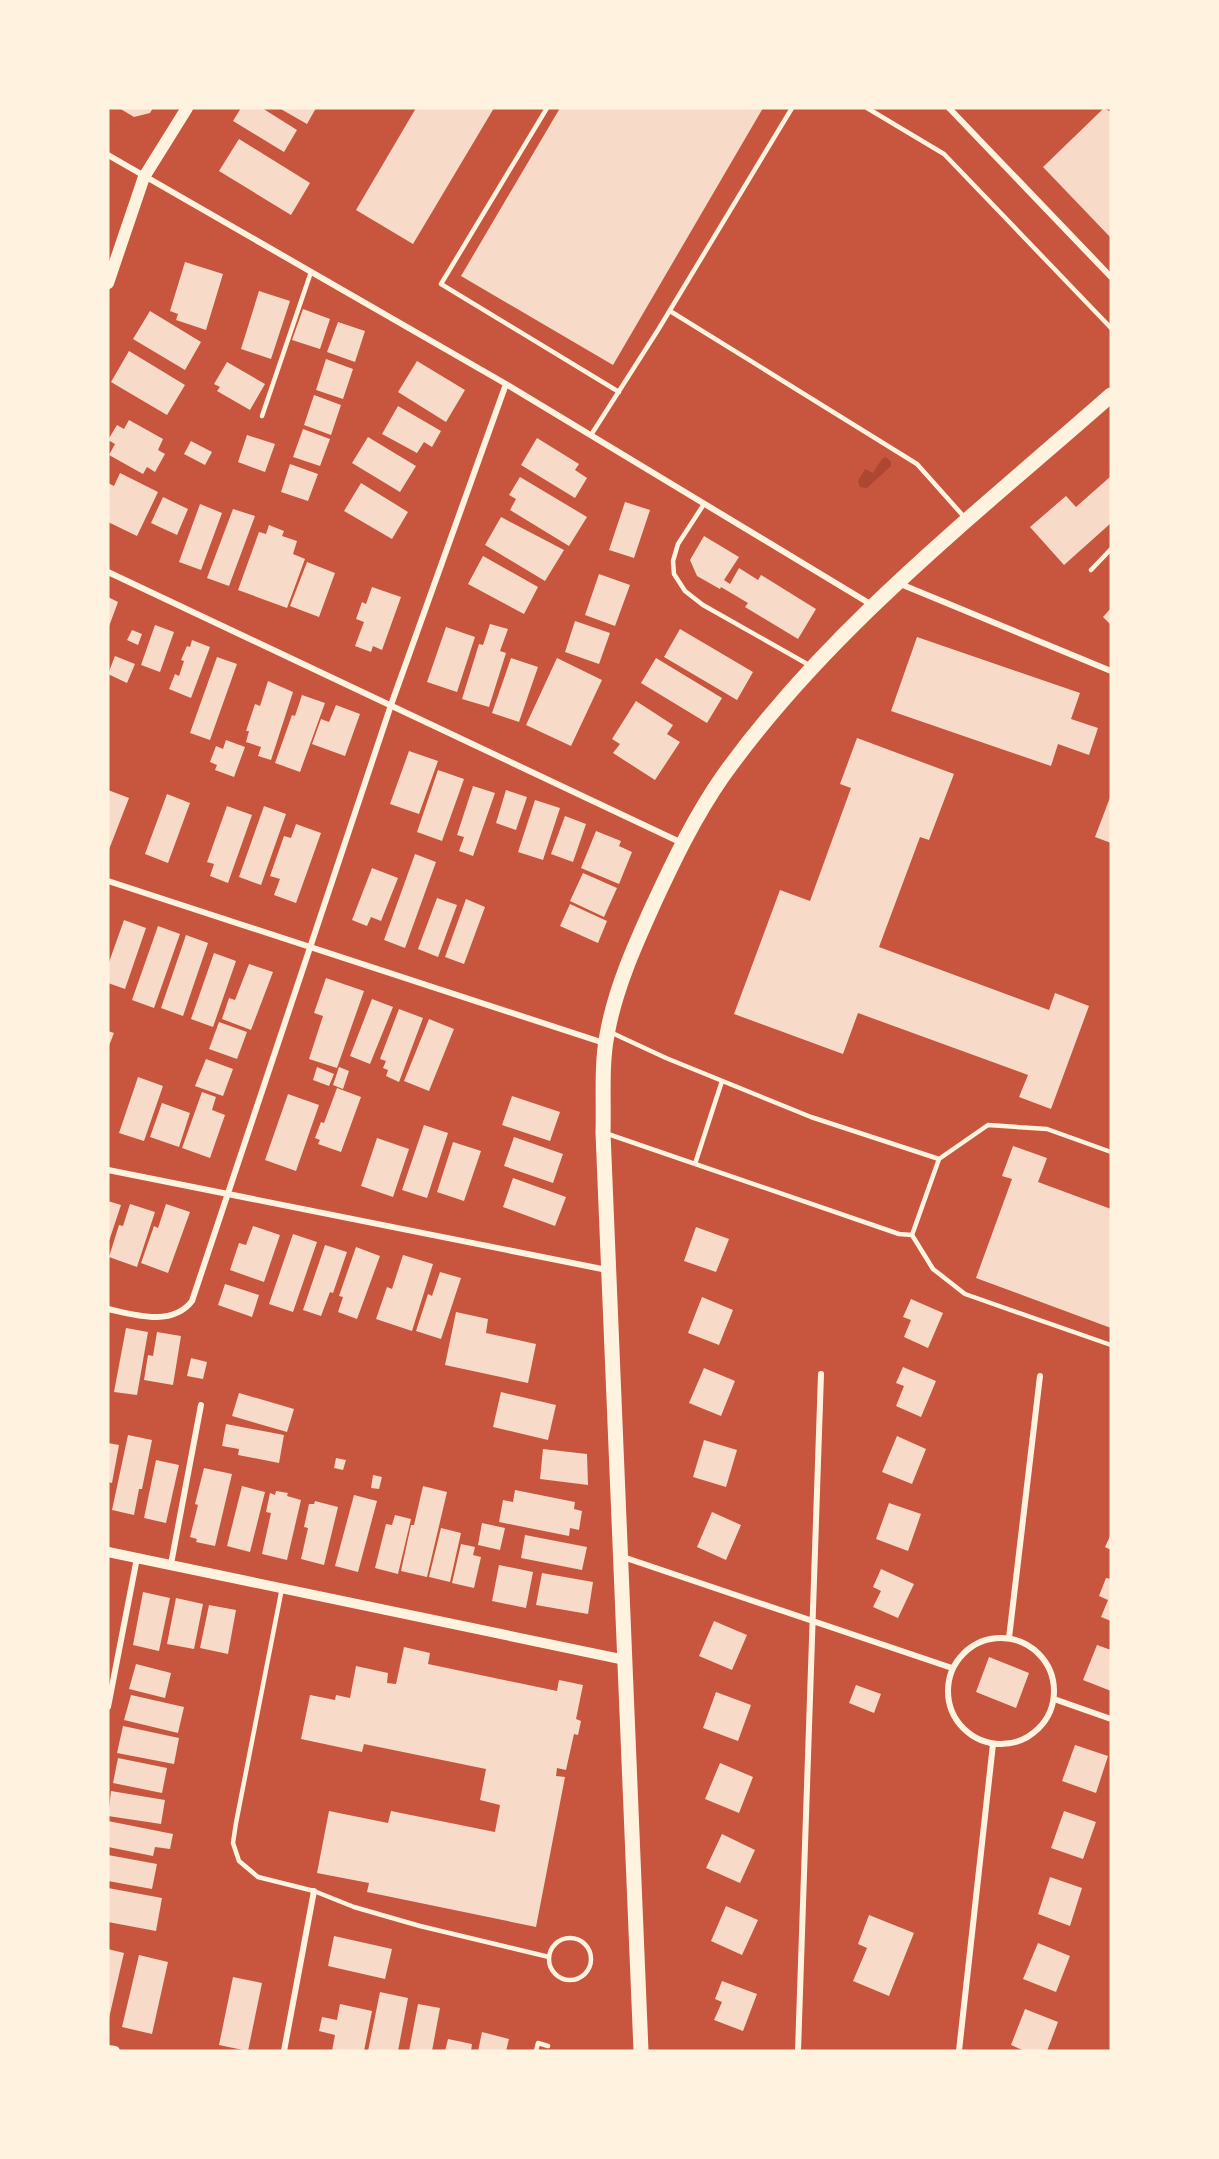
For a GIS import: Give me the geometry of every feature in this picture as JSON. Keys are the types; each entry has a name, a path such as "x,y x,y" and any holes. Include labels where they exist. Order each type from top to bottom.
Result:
{"main road":[{"path":"108,283 144,177 187,108"},
{"path":"641,2051 603,1132 607,1037 620,987 637,940 682,843 722,778 755,734 813,667 872,605 1111,395"}],"street":[{"path":"949,108 1111,277"},
{"path":"108,155 506,384 872,605"},
{"path":"108,1309 147,1317 166,1317 186,1309 192,1302 391,705 506,384"},
{"path":"108,572 682,843"},
{"path":"897,583 1111,671"},
{"path":"108,881 309,947 607,1037"},
{"path":"108,1170 607,1270"},
{"path":"798,2051 821,1374"},
{"path":"1009,1638 1040,1376"},
{"path":"171,1564 201,1405"},
{"path":"108,1552 625,1660"},
{"path":"619,1556 952,1668"},
{"path":"108,1707 137,1558"},
{"path":"1009,1638 1019,1640 1035,1649 1052,1672 1054,1699 1047,1717 1036,1732 1020,1741 993,1744 968,1733 951,1710 948,1683 952,1668 959,1657 982,1641 1009,1638"},
{"path":"1054,1699 1111,1719"},
{"path":"959,2051 993,1744"},
{"path":"284,2051 314,1890"},
{"path":"108,2050 115,2051"}],"lane":[{"path":"547,108 441,284 619,392"},
{"path":"591,435 670,311 792,108"},
{"path":"867,108 944,154 1111,328"},
{"path":"262,416 311,272"},
{"path":"670,311 917,464 968,521"},
{"path":"704,504 678,544 673,561 674,574 685,591 704,605 813,667"},
{"path":"1091,570 1111,549"},
{"path":"607,1037 811,1117 939,1159"},
{"path":"695,1164 722,1081"},
{"path":"912,1235 939,1159 988,1125 1047,1129 1111,1152"},
{"path":"603,1132 899,1234 912,1235"},
{"path":"912,1235 933,1269 965,1294 1111,1344"},
{"path":"282,1588 233,1843 239,1862 258,1876 314,1890 354,1907 420,1926 549,1957"},
{"path":"567,1938 581,1941 586,1946 591,1959 587,1971 570,1979 557,1975 550,1964 549,1957 554,1944 567,1938"},
{"path":"536,2051 538,2043 548,2046"}],"shaded area":[{"path":"886,457 891,462 891,466 867,488 860,487 858,481 865,469 873,473 882,459"}],"building":[{"path":"119,108 153,108 150,113 134,117"},
{"path":"241,108 262,108 297,130 284,152 233,121"},
{"path":"279,108 316,108 307,124"},
{"path":"416,108 494,108 413,244 356,210"},
{"path":"560,108 763,108 613,365 461,276"},
{"path":"1104,108 1111,112 1111,238 1043,167"},
{"path":"239,139 310,183 291,215 219,171"},
{"path":"185,262 223,274 206,330 176,320 178,314 170,311"},
{"path":"259,291 290,301 271,359 241,349"},
{"path":"303,309 330,319 320,349 292,340"},
{"path":"150,311 201,342 185,370 133,339"},
{"path":"338,322 365,331 355,362 327,352"},
{"path":"129,351 185,385 167,415 111,382"},
{"path":"326,359 353,369 343,399 316,390"},
{"path":"417,361 465,390 446,422 398,392"},
{"path":"227,362 265,384 250,410 217,391 220,387 214,384"},
{"path":"314,395 341,405 331,435 304,425"},
{"path":"398,406 441,431 432,447 424,442 417,453 382,434"},
{"path":"129,420 163,439 158,450 165,454 155,472 147,467 143,474 109,455 115,444 108,440 117,425 124,429"},
{"path":"303,429 330,439 320,466 293,457"},
{"path":"247,435 275,444 265,472 238,462"},
{"path":"368,437 416,466 400,492 352,463"},
{"path":"537,438 579,464 575,470 587,478 575,498 521,465"},
{"path":"191,441 212,452 205,465 184,454"},
{"path":"290,464 318,474 308,501 281,492"},
{"path":"120,473 158,492 137,536 108,522 108,483 114,486"},
{"path":"1111,476 1111,523 1064,565 1030,527 1066,496 1076,507"},
{"path":"520,477 587,517 569,546 510,510 516,499 509,495"},
{"path":"361,483 408,512 392,539 344,511"},
{"path":"163,497 188,509 177,535 151,523"},
{"path":"625,502 650,510 634,558 609,550"},
{"path":"200,504 222,513 201,570 179,562"},
{"path":"233,509 255,516 229,586 207,578"},
{"path":"501,517 564,550 545,581 485,545"},
{"path":"269,525 284,531 282,536 297,541 293,554 305,559 287,608 238,590 259,532 266,534"},
{"path":"704,536 739,557 724,580 730,584 739,568 758,580 761,575 816,609 798,639 745,607 748,603 697,576 690,560"},
{"path":"483,556 538,587 524,614 468,584"},
{"path":"307,562 335,573 319,617 290,606"},
{"path":"599,574 630,585 615,626 585,615"},
{"path":"372,587 401,597 382,650 373,646 371,652 355,646 364,622 356,619 362,602 366,604"},
{"path":"108,597 118,602 108,629"},
{"path":"1111,608 1111,625 1103,617"},
{"path":"575,621 610,633 599,664 565,652"},
{"path":"490,624 508,629 500,651 506,653 489,707 462,699 479,644 483,645"},
{"path":"155,625 174,632 160,672 141,665"},
{"path":"446,627 475,637 457,692 427,682"},
{"path":"680,629 753,672 737,700 664,657"},
{"path":"132,630 142,634 138,645 127,640"},
{"path":"917,637 1080,693 1071,719 1098,728 1089,755 1058,744 1051,766 891,711"},
{"path":"192,640 210,647 191,698 169,689 175,674 179,676 184,661 181,660"},
{"path":"115,656 135,664 127,683 108,674"},
{"path":"217,657 237,664 210,740 190,733"},
{"path":"511,658 538,667 519,722 492,713"},
{"path":"557,658 602,680 571,746 526,725"},
{"path":"656,658 722,698 707,723 641,683"},
{"path":"268,681 293,692 271,760 258,756 261,747 246,742 249,731 246,731 255,704 260,706"},
{"path":"302,695 325,703 300,772 275,763 292,715 295,716"},
{"path":"636,701 673,725 667,734 680,742 655,780 613,753 620,744 612,739"},
{"path":"336,705 360,714 345,756 312,744 321,719 329,722"},
{"path":"857,738 954,774 929,840 920,837 879,947 1049,1010 1055,993 1089,1006 1051,1109 1019,1097 1028,1075 858,1013 843,1054 734,1014 780,890 810,901 851,788 840,784"},
{"path":"226,740 245,747 234,777 215,770 217,765 210,762 216,746 223,749"},
{"path":"409,751 438,761 419,814 390,804"},
{"path":"438,770 464,779 442,841 417,832"},
{"path":"473,786 495,793 473,856 459,851 464,837 457,835"},
{"path":"108,790 129,798 108,852"},
{"path":"506,790 527,797 516,830 496,823"},
{"path":"167,794 190,803 168,863 145,854"},
{"path":"1111,795 1111,843 1095,837"},
{"path":"535,800 560,808 543,860 518,852"},
{"path":"227,806 252,815 228,883 210,876 214,864 207,862"},
{"path":"264,806 286,814 261,885 239,877"},
{"path":"565,816 586,824 573,862 551,854"},
{"path":"296,824 321,833 296,903 274,895 280,879 270,876 284,836 291,838"},
{"path":"596,831 621,841 619,846 632,852 619,884 581,868"},
{"path":"415,854 436,862 405,948 384,940"},
{"path":"372,868 398,878 381,921 371,917 367,926 352,920"},
{"path":"583,873 617,888 604,917 570,901"},
{"path":"437,898 457,905 438,957 418,949"},
{"path":"466,899 485,907 464,964 445,957"},
{"path":"570,904 607,921 598,943 560,926"},
{"path":"124,920 146,928 125,989 108,983 108,965"},
{"path":"158,926 180,934 154,1008 132,1000"},
{"path":"186,935 208,943 183,1016 161,1008"},
{"path":"214,953 236,961 213,1027 191,1019"},
{"path":"249,964 273,972 251,1030 222,1019 229,998 235,1000"},
{"path":"326,978 364,991 337,1068 309,1059 323,1016 314,1013"},
{"path":"372,999 393,1007 370,1064 350,1056"},
{"path":"399,1009 423,1018 399,1082 386,1076 388,1070 383,1068 386,1061 380,1059"},
{"path":"429,1019 454,1029 429,1091 404,1081"},
{"path":"219,1022 247,1032 237,1059 209,1049"},
{"path":"108,1031 114,1033 108,1048"},
{"path":"206,1059 233,1069 223,1096 195,1086"},
{"path":"317,1067 334,1074 329,1086 313,1080"},
{"path":"339,1067 349,1071 343,1089 333,1085"},
{"path":"138,1077 163,1086 144,1141 119,1133"},
{"path":"337,1088 361,1097 341,1152 318,1144 320,1140 315,1138 321,1122 324,1123"},
{"path":"202,1092 216,1097 212,1110 225,1115 210,1158 182,1148"},
{"path":"288,1094 319,1105 296,1171 265,1160"},
{"path":"512,1096 560,1112 550,1141 502,1125"},
{"path":"162,1103 190,1113 179,1147 150,1137"},
{"path":"424,1125 448,1133 427,1198 402,1190"},
{"path":"514,1137 563,1154 553,1183 504,1166"},
{"path":"377,1138 409,1149 393,1197 361,1186"},
{"path":"453,1142 481,1151 464,1201 437,1192"},
{"path":"1013,1146 1047,1158 1038,1182 1111,1209 1111,1328 976,1278 1012,1179 1002,1176"},
{"path":"513,1178 566,1197 555,1226 503,1207"},
{"path":"108,1201 121,1205 108,1244"},
{"path":"130,1204 155,1212 137,1267 109,1257 119,1225 123,1226"},
{"path":"166,1204 190,1212 168,1273 141,1263 154,1226 158,1228"},
{"path":"253,1226 280,1235 264,1282 230,1270 239,1243 246,1245"},
{"path":"696,1227 729,1239 716,1272 684,1261"},
{"path":"293,1234 317,1242 293,1312 269,1304"},
{"path":"325,1245 347,1252 333,1293 330,1292 321,1316 303,1310"},
{"path":"356,1247 380,1256 357,1319 338,1312 343,1297 339,1296"},
{"path":"403,1255 433,1264 412,1331 376,1319 387,1287 392,1289"},
{"path":"440,1272 461,1278 441,1339 416,1331 428,1294 432,1296"},
{"path":"225,1284 259,1295 252,1317 218,1305"},
{"path":"702,1297 733,1310 719,1345 688,1333"},
{"path":"911,1299 943,1313 928,1348 904,1337 911,1320 903,1317"},
{"path":"456,1312 488,1319 486,1333 536,1344 528,1383 445,1365"},
{"path":"126,1328 148,1332 137,1395 114,1392"},
{"path":"157,1332 181,1336 173,1385 144,1380 148,1355 153,1356"},
{"path":"191,1358 207,1362 203,1379 187,1376"},
{"path":"903,1367 936,1381 921,1417 896,1406 904,1386 896,1383"},
{"path":"704,1368 735,1381 721,1416 689,1403"},
{"path":"501,1392 556,1405 548,1440 493,1427"},
{"path":"239,1393 294,1409 287,1432 232,1416"},
{"path":"226,1424 284,1435 279,1463 238,1455 239,1449 222,1446"},
{"path":"128,1435 152,1440 134,1515 112,1510"},
{"path":"897,1436 926,1449 912,1484 882,1472"},
{"path":"704,1440 737,1450 726,1487 693,1477"},
{"path":"108,1443 119,1445 112,1483 108,1482"},
{"path":"543,1449 587,1454 588,1485 540,1479"},
{"path":"336,1458 346,1460 343,1470 334,1468"},
{"path":"156,1460 179,1465 166,1523 144,1518"},
{"path":"204,1468 232,1474 215,1546 196,1542 197,1539 190,1537"},
{"path":"373,1475 382,1477 379,1489 371,1488"},
{"path":"242,1486 265,1492 250,1552 227,1546"},
{"path":"423,1486 447,1492 427,1577 401,1571 411,1525 414,1525"},
{"path":"515,1490 575,1502 574,1509 582,1511 579,1530 570,1528 569,1536 499,1522 503,1500 513,1502"},
{"path":"276,1491 288,1493 287,1496 301,1500 287,1560 262,1554 271,1513 266,1512 270,1493 275,1495"},
{"path":"354,1495 377,1501 358,1572 335,1566"},
{"path":"315,1501 338,1507 324,1565 301,1559 308,1528 304,1527 309,1504 314,1504"},
{"path":"889,1503 921,1514 908,1551 876,1539"},
{"path":"712,1512 741,1525 726,1560 697,1547"},
{"path":"395,1515 411,1519 398,1574 375,1568 386,1524 392,1525"},
{"path":"482,1523 505,1528 500,1550 478,1545"},
{"path":"441,1528 461,1533 450,1582 429,1577"},
{"path":"1111,1534 1111,1550 1105,1547"},
{"path":"525,1535 587,1547 582,1570 521,1558"},
{"path":"461,1544 475,1547 473,1555 481,1557 474,1588 452,1583"},
{"path":"499,1565 533,1572 526,1608 492,1601"},
{"path":"881,1569 914,1584 898,1618 873,1607 881,1591 873,1587"},
{"path":"542,1573 593,1582 588,1614 536,1605"},
{"path":"1106,1578 1111,1579 1111,1621 1101,1617 1108,1600 1099,1596"},
{"path":"143,1592 170,1598 159,1651 133,1645"},
{"path":"176,1598 203,1604 194,1649 167,1644"},
{"path":"209,1605 236,1610 228,1654 200,1648"},
{"path":"714,1621 747,1635 732,1670 699,1656"},
{"path":"1097,1645 1111,1650 1111,1691 1083,1680"},
{"path":"404,1647 430,1653 428,1664 557,1691 559,1680 583,1685 576,1719 581,1721 578,1735 574,1734 566,1770 557,1768 556,1776 565,1777 536,1927 367,1892 369,1883 317,1873 329,1811 388,1823 391,1811 495,1832 500,1805 480,1800 486,1769 364,1744 362,1752 301,1739 310,1695 335,1700 336,1695 350,1698 356,1666 388,1673 387,1683 396,1684"},
{"path":"989,1657 1029,1673 1016,1708 976,1692"},
{"path":"136,1664 171,1673 165,1698 129,1689"},
{"path":"856,1685 881,1694 874,1713 849,1703"},
{"path":"716,1692 751,1705 738,1741 703,1728"},
{"path":"131,1695 184,1707 178,1733 124,1720"},
{"path":"123,1726 179,1738 174,1764 117,1753"},
{"path":"1075,1745 1108,1756 1096,1793 1062,1781"},
{"path":"118,1758 167,1768 162,1793 113,1783"},
{"path":"720,1763 753,1777 739,1813 705,1799"},
{"path":"111,1791 165,1800 161,1824 108,1816"},
{"path":"1064,1811 1096,1822 1083,1859 1051,1848"},
{"path":"108,1821 173,1834 170,1849 155,1847 153,1856 108,1847"},
{"path":"722,1834 755,1850 740,1883 706,1868"},
{"path":"108,1855 157,1864 152,1889 108,1881"},
{"path":"1050,1877 1082,1888 1070,1926 1038,1914"},
{"path":"108,1888 162,1898 156,1931 108,1922"},
{"path":"726,1906 758,1920 742,1955 711,1941"},
{"path":"869,1915 914,1933 889,1996 853,1981 867,1948 858,1944"},
{"path":"334,1936 392,1949 385,1979 328,1966"},
{"path":"1038,1943 1070,1956 1056,1992 1023,1979"},
{"path":"108,1949 124,1953 109,2018 108,2018"},
{"path":"139,1955 168,1962 152,2034 122,2027"},
{"path":"233,1977 262,1983 248,2051 219,2045"},
{"path":"722,1981 757,1994 743,2031 714,2020 722,2002 715,1999"},
{"path":"380,1992 408,1998 398,2051 368,2051"},
{"path":"340,2004 372,2011 364,2051 332,2051 335,2035 319,2031 322,2017 337,2020"},
{"path":"418,2004 440,2008 432,2051 409,2051"},
{"path":"1025,2009 1058,2022 1047,2051 1025,2051 1011,2045"},
{"path":"482,2032 509,2039 506,2051 478,2051"},
{"path":"448,2039 472,2044 471,2051 445,2051"}]}
